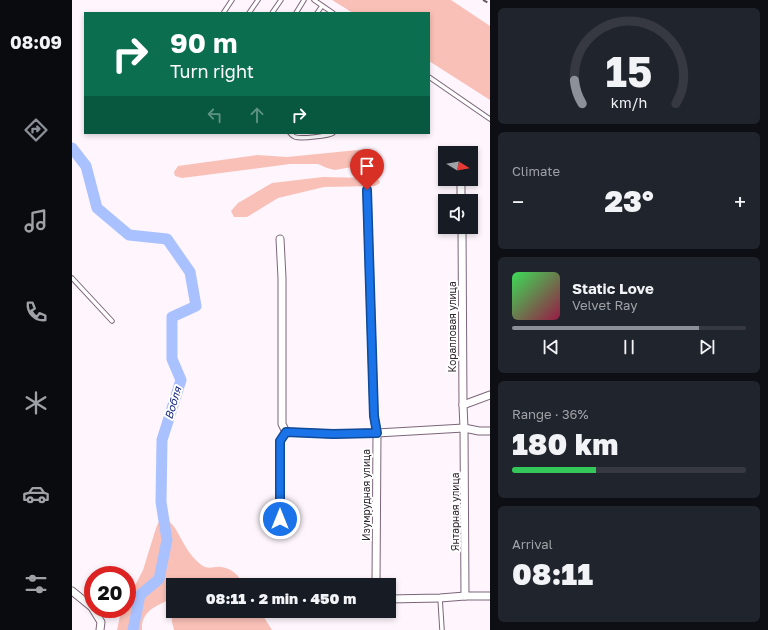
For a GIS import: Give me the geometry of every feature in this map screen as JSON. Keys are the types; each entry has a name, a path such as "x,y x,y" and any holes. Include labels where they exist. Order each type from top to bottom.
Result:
{"street":[{"name":"Изумрудная улица","path":"367,190 374,416 377,433 376,578"},
{"name":"Коралловая улица","path":"462,234 464,428"},
{"path":"280,239 282,278 282,424 286,432 333,434 464,428 479,431 490,431"},
{"path":"463,406 490,395"},
{"name":"Янтарная улица","path":"464,428 465,596"},
{"path":"72,591 84,601"},
{"path":"396,598 490,596"},
{"path":"99,618 101,622 100,630"}],"lane":[{"path":"224,12 232,0"},
{"path":"250,12 258,0"},
{"path":"273,12 281,0"},
{"path":"297,12 304,0"},
{"path":"314,0 331,12"},
{"path":"319,12 322,6"},
{"path":"430,78 490,118"},
{"path":"292,134 296,137 306,138 330,134"},
{"path":"306,138 310,134"},
{"path":"72,278 112,322"},
{"path":"280,519 280,441 286,432"},
{"path":"440,598 442,630"}],"shaded area":[{"path":"332,0 451,0 490,26 490,100 430,62 430,12 351,12"},
{"path":"368,149 377,152 379,157 375,163 335,170 318,164 290,164 182,178 175,176 174,172 178,166 257,155 287,157"},
{"path":"323,177 370,178 379,180 380,183 375,186 324,187 278,198 247,217 234,217 231,211 238,203 272,183"},
{"path":"164,516 175,528 187,549 200,564 207,568 219,567 229,569 239,578 166,578 166,602 150,610 144,618 142,630 117,630 120,618 136,618 136,584 143,570 160,519"},
{"path":"172,618 264,618 272,630 174,630"}],"waterway":[{"name":"Вобля","path":"72,148 86,166 97,208 129,235 167,239 190,272 196,306 172,317 172,359 181,380 162,440 161,502 167,540 159,579 140,595 133,630"}],"railway":[{"path":"483,0 490,4"}],"route":[{"path":"280,519 280,441 286,432 333,434 377,433 374,416 367,190"}]}
